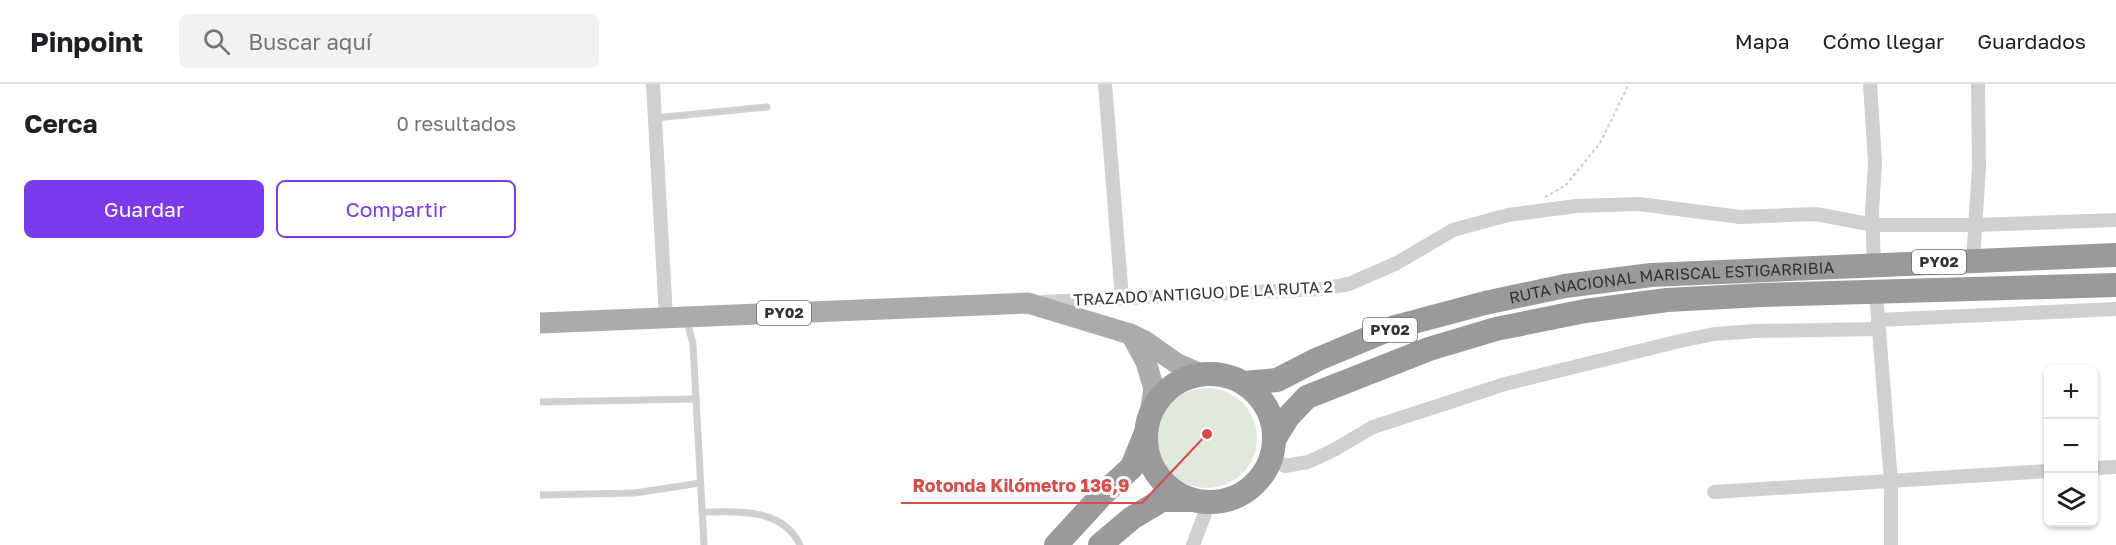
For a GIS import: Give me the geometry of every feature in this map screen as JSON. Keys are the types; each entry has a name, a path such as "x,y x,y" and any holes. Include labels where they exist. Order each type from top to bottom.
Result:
{"highway":[{"name":"RUTA NACIONAL MARISCAL ESTIGARRIBIA","path":"1244,383 1277,380 1318,359 1395,327 1485,303 1565,286 1651,275 2116,255"},
{"name":"RUTA NACIONAL MARISCAL ESTIGARRIBIA","path":"1273,448 1288,417 1307,397 1429,349 1496,329 1585,311 1667,300 1762,295 2116,285"},
{"name":"PY02","path":"1201,374 1223,375 1244,383"},
{"path":"1056,545 1102,495 1132,467 1147,424 1162,395 1179,381 1201,374"},
{"path":"1244,383 1260,398 1271,416 1273,448"},
{"path":"1147,424 1147,456 1156,475 1170,490 1199,502"},
{"name":"PY02","path":"1100,545 1132,518 1162,500 1199,502 1230,500 1248,491 1263,476 1273,448"}],"main road":[{"name":"PY02","path":"540,323 1028,303 1130,334 1176,363 1201,374"},
{"path":"1130,334 1146,362 1154,389 1147,424"}],"street":[{"path":"653,84 676,316"},
{"path":"1105,84 1122,298"},
{"path":"1870,84 1875,162 1872,212 1874,265"},
{"path":"1972,261 1979,166 1978,84"},
{"name":"TRAZADO ANTIGUO DE LA RUTA 2","path":"1028,303 1322,289 1348,284 1397,263 1453,230 1508,215 1576,206 1639,204 1709,211 1740,217 1815,214 1874,225 1975,225 2116,220"},
{"path":"1876,293 1891,482 1891,545"},
{"path":"1273,448 1285,466 1308,462 1373,427 1505,384 1714,334 2116,309"},
{"path":"2098,468 2116,467"},
{"path":"1714,492 2044,471"},
{"path":"1193,545 1199,502"}],"lane":[{"path":"655,118 767,107"},
{"path":"676,316 693,344 704,545"},
{"path":"540,402 696,399"},
{"path":"540,495 635,493 700,483"},
{"path":"702,512 754,513 772,518 785,525 800,545"}],"path":[{"path":"1541,199 1566,185 1600,142 1629,84"}],"shaded area":[{"path":"1207,388 1226,392 1242,403 1253,419 1257,438 1253,457 1242,473 1226,484 1207,488 1188,484 1172,473 1161,457 1157,438 1161,419 1172,403 1188,392"}],"place":[{"name":"Rotonda Kilómetro 136,9","path":"1207,434"}]}
